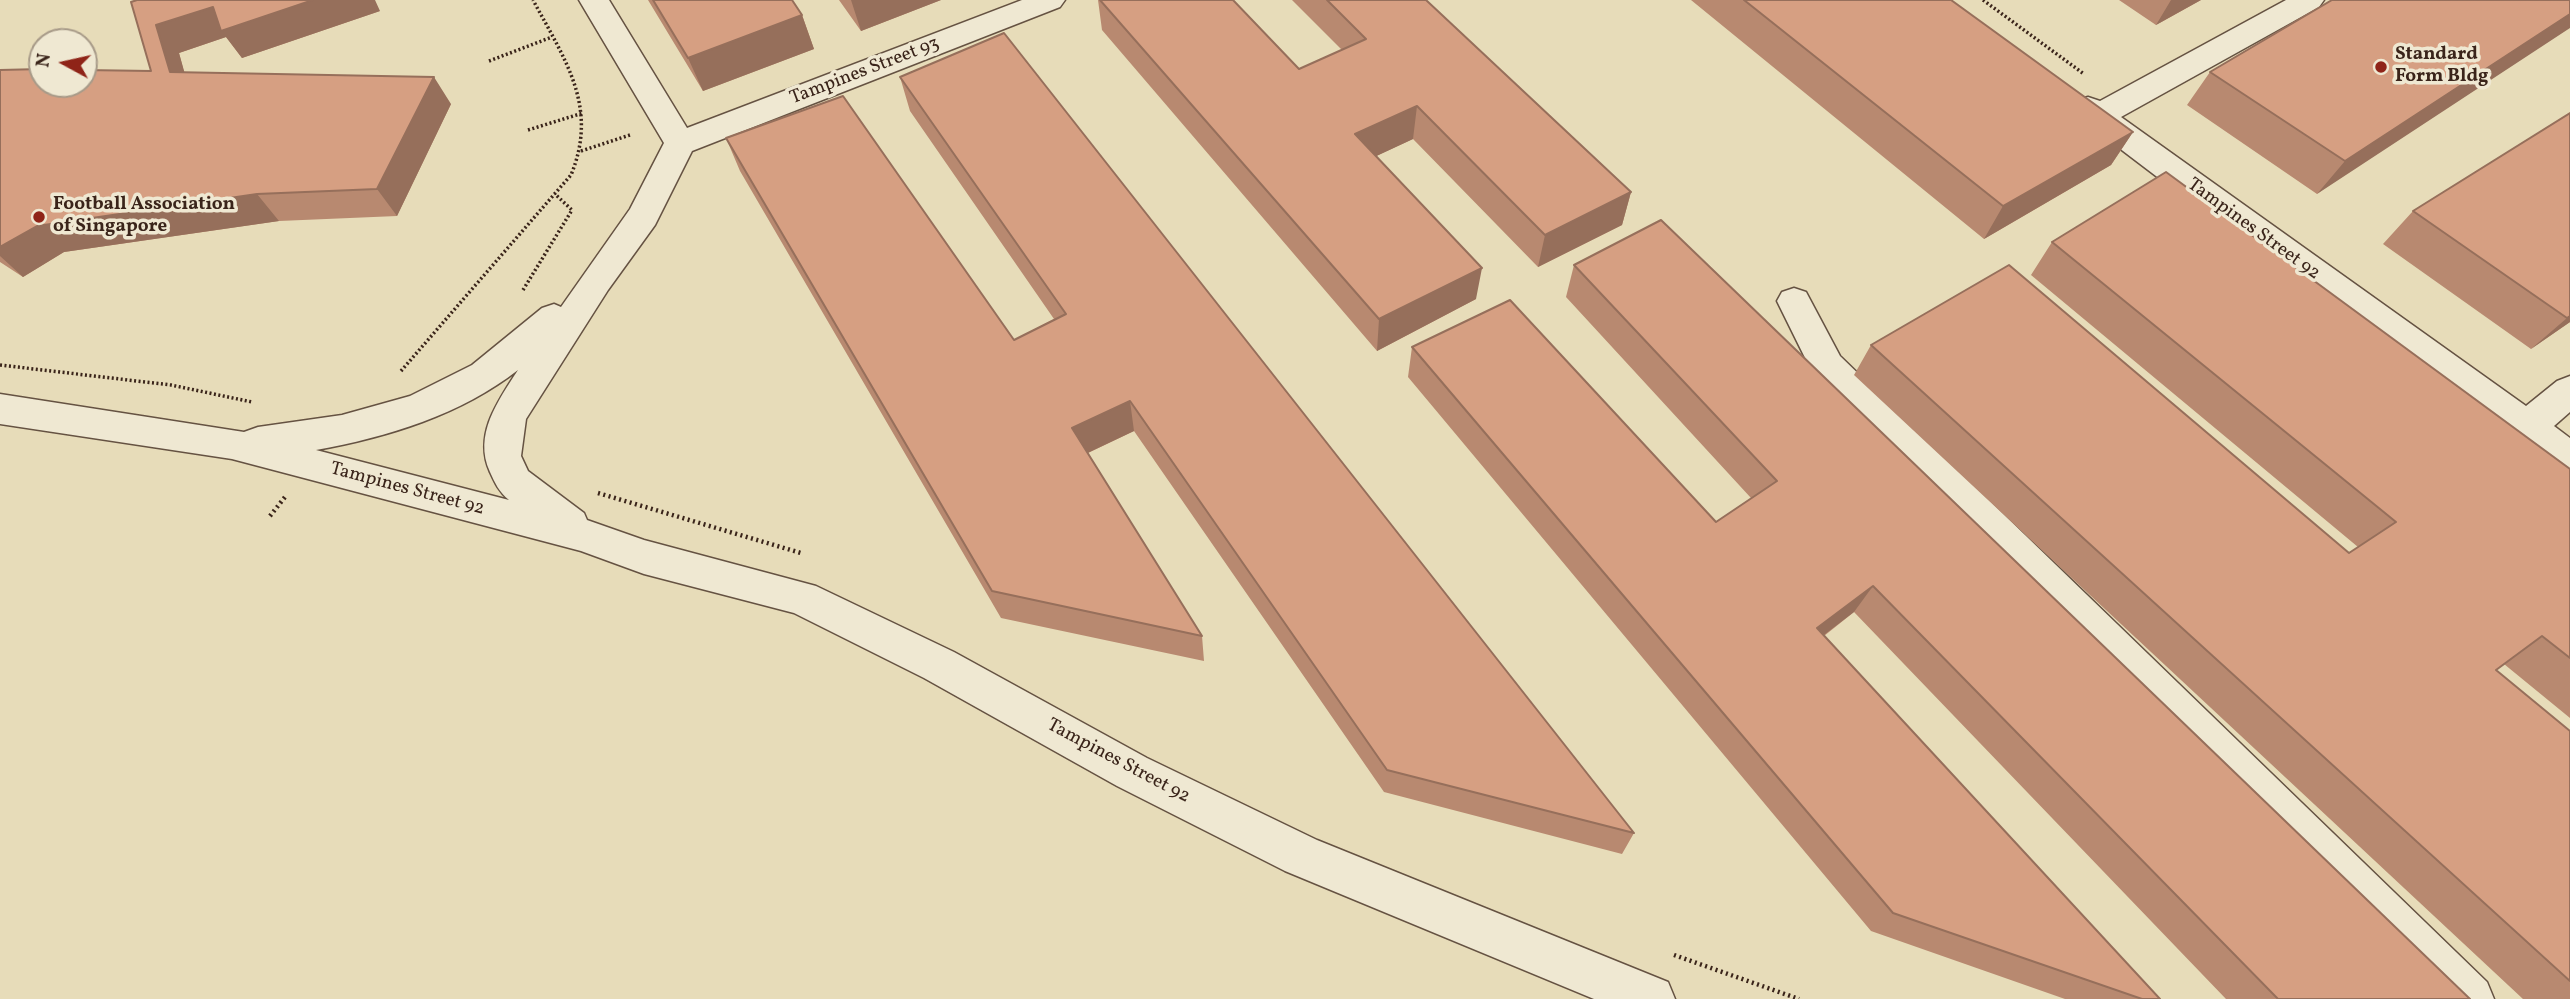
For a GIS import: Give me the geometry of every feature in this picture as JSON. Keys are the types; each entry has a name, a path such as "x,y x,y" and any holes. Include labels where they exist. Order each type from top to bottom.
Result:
{"street":[{"path":"594,0 674,132"},
{"name":"Tampines Street 93","path":"674,132 1050,0"},
{"path":"2099,116 2309,0"},
{"name":"Tampines Street 92","path":"2066,92 2243,224 2570,458"},
{"name":"Tampines Street 92","path":"582,535 514,482 502,456 508,416 596,281 643,216 674,132"},
{"name":"Tampines Street 92","path":"232,444 353,431 416,409 474,382 518,351 596,281"},
{"path":"1794,301 1827,366 2470,999"},
{"path":"2527,427 2570,391"},
{"name":"Tampines Street 92","path":"0,409 232,444 582,535 644,557 802,598 939,665 1132,772 1301,856 1651,999"}],"path":[{"path":"395,378 439,331 571,175 581,151 583,113 552,37 533,0"},
{"path":"489,61 552,37"},
{"path":"528,130 583,113"},
{"path":"581,151 674,132"},
{"path":"521,292 572,210 555,194"},
{"path":"0,365 172,384 253,403"}],"building":[{"path":"313,0 221,31 213,7 156,25 170,72 434,77 377,189 257,194 37,226 0,247 0,70 28,69 28,98 98,98 98,70 151,71 131,2"},
{"path":"653,0 792,0 802,15 688,58"},
{"path":"1100,0 1233,0 1299,69 1366,39 1327,0 1426,0 1631,192 1545,235 1417,106 1355,134 1482,268 1379,319"},
{"path":"1744,0 1951,0 2133,132 2003,206"},
{"name":"Standard Form Bldg","path":"2332,0 2570,0 2570,14 2345,161 2210,72"},
{"path":"1004,33 1634,833 1387,770 1130,401 1072,428 1202,636 992,591 726,138 843,96 1014,340 1066,314 900,77"},
{"path":"2570,113 2570,316 2567,318 2413,211"},
{"path":"2166,172 2570,469 2570,658 2542,636 2496,670 2570,731 2570,981 1871,345 2009,265 2349,553 2396,522 2052,242"},
{"path":"1661,220 2470,999 2278,999 1873,586 1817,628 2160,999 2142,999 1893,913 1412,347 1510,300 1716,522 1777,481 1574,265"}],"place":[{"name":"Standard Form Bldg","path":"2381,67"},
{"name":"Football Association of Singapore","path":"39,217"}]}
